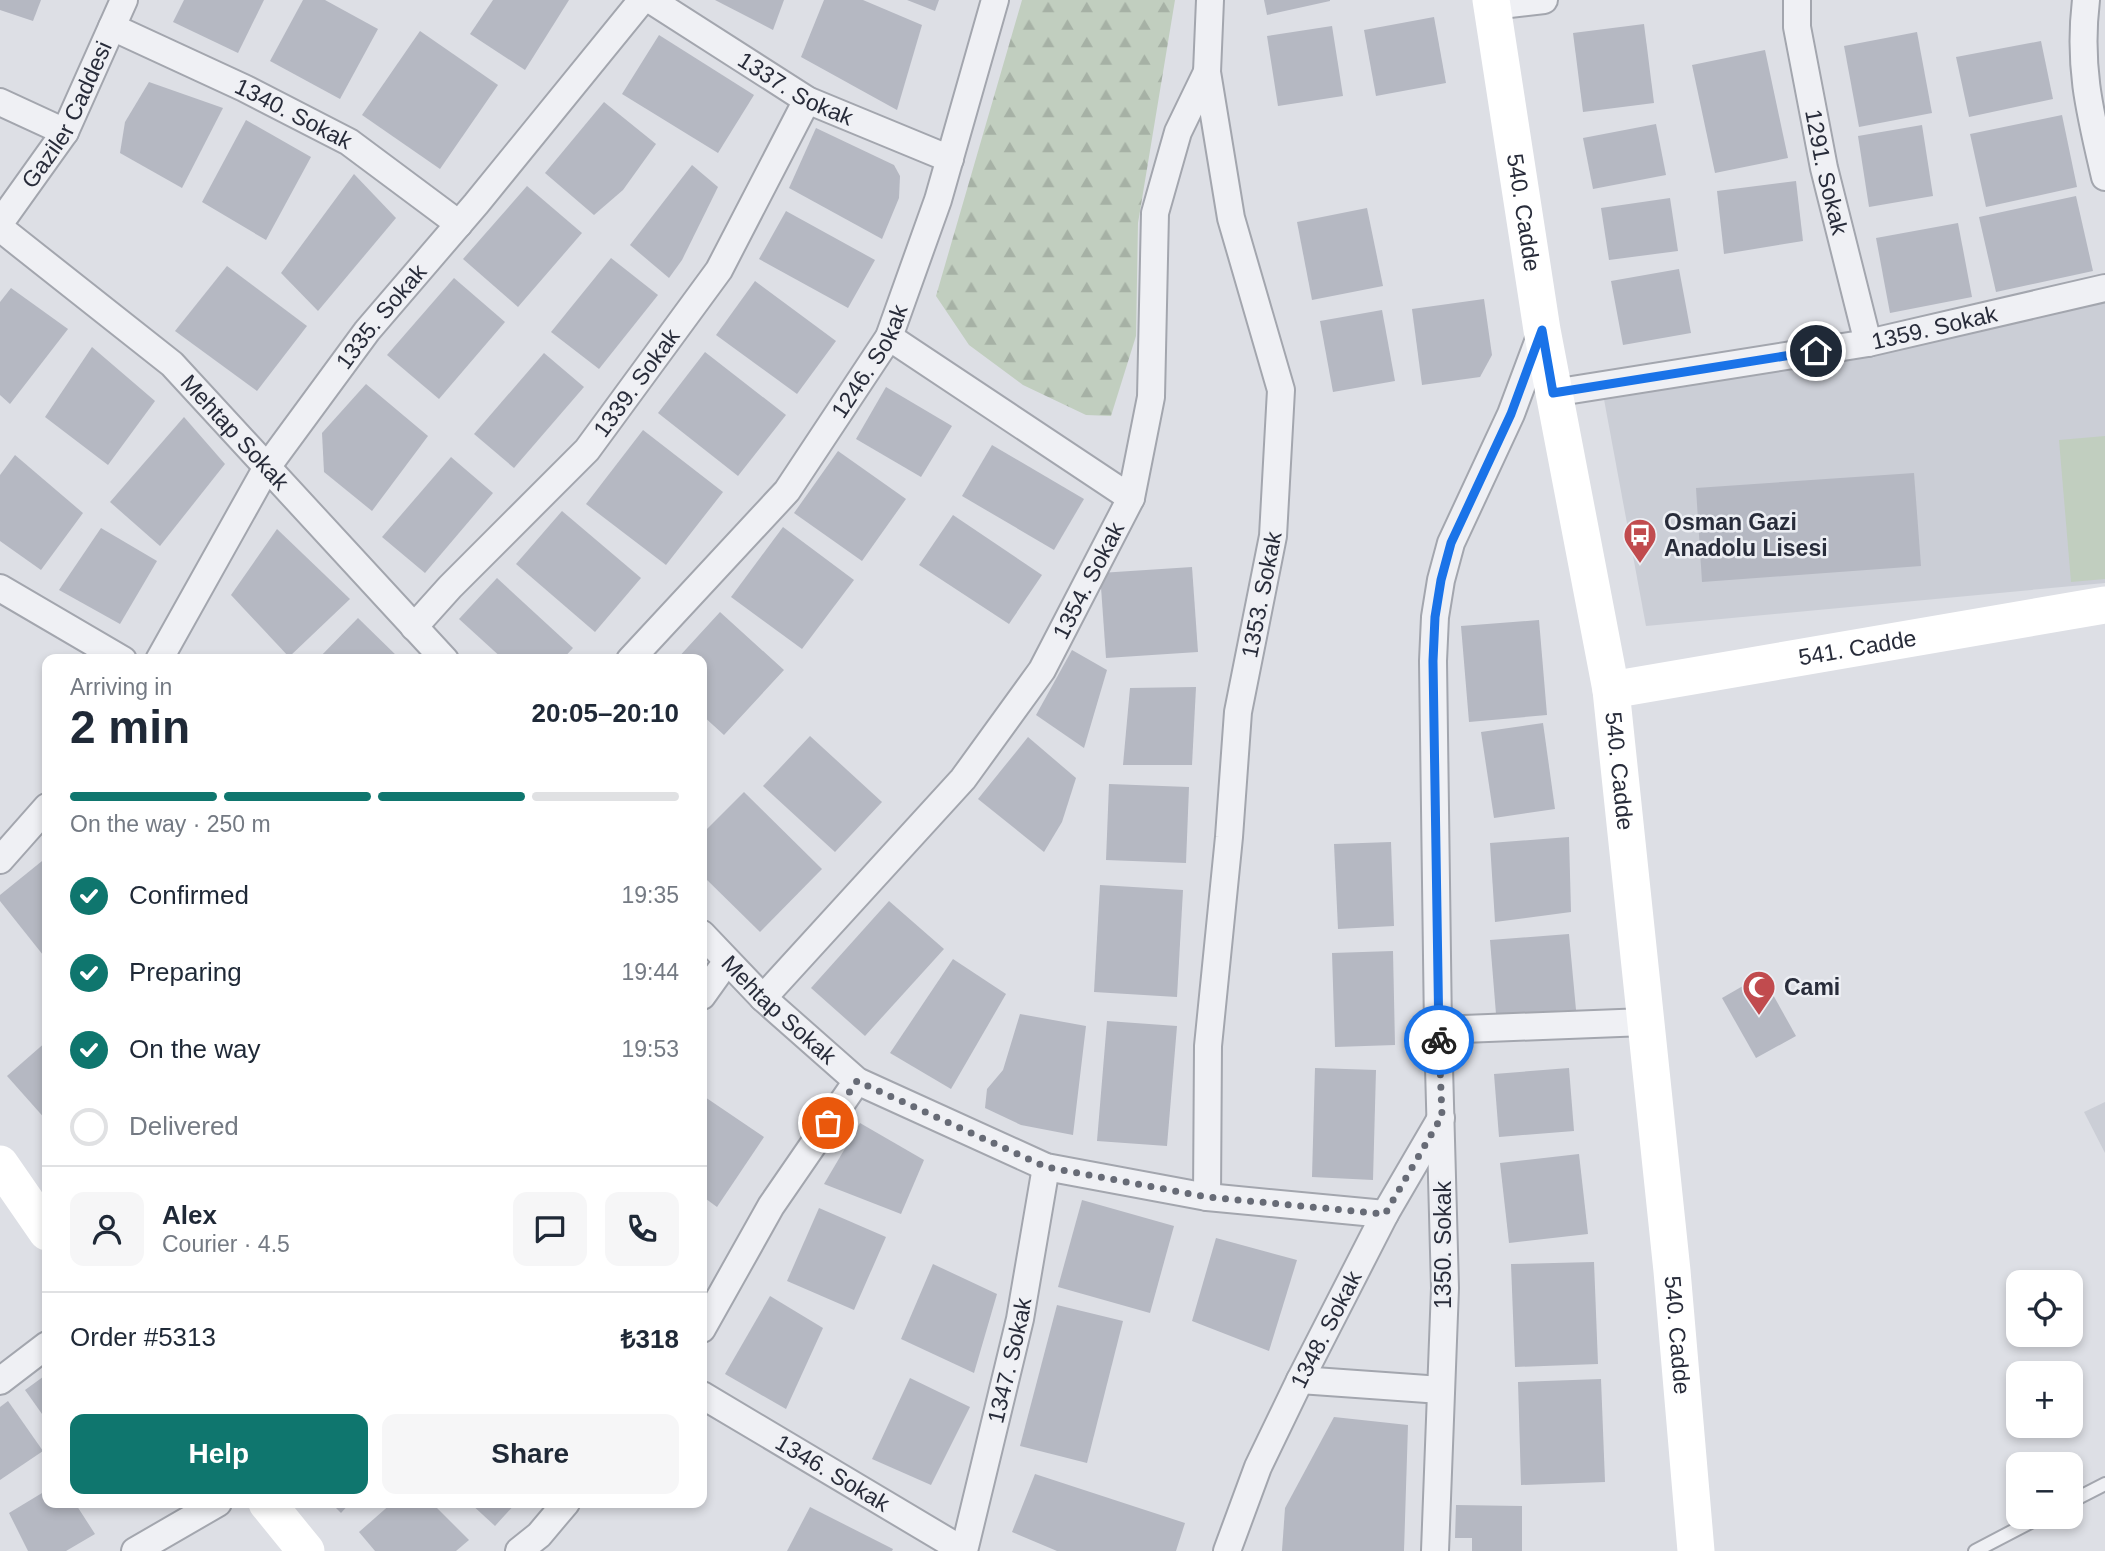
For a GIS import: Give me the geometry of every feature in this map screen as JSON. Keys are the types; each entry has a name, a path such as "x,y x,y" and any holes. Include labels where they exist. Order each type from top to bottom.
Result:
{"street":[{"name":"Gaziler Caddesi","path":"0,226 65,132 124,0"},
{"name":"1335. Sokak","path":"162,654 267,467 367,331 459,224 642,0"},
{"name":"1337. Sokak","path":"651,0 807,100 950,159"},
{"name":"1246. Sokak","path":"636,654 787,491 889,337 938,200 995,0"},
{"name":"1353. Sokak","path":"1207,1197 1208,1046 1228,851 1238,712 1273,536 1281,390 1231,218 1207,72 1210,0"},
{"path":"1491,3 1544,0"},
{"name":"1291. Sokak","path":"1797,0 1797,27 1824,167 1868,343"},
{"path":"2086,0 2081,36 2085,93 2105,177"},
{"name":"540. Cadde","path":"1491,3 1553,393 1611,690 1672,1271 1696,1551"},
{"name":"1340. Sokak","path":"112,27 244,88 349,142 459,224"},
{"name":"1354. Sokak","path":"763,998 963,779 1042,670 1130,498 1152,397 1156,213 1178,132 1207,72"},
{"name":"1339. Sokak","path":"414,627 450,587 587,450 719,270 807,100"},
{"path":"0,102 65,132"},
{"name":"Mehtap Sokak","path":"0,226 172,365 439,654"},
{"name":"1359. Sokak","path":"1553,393 1868,343 2105,288"},
{"name":"1350. Sokak","path":"1435,1551 1445,1288 1438,1030 1433,661 1435,617 1451,543 1511,414 1542,330"},
{"path":"889,337 1130,498"},
{"path":"0,588 113,654"},
{"name":"541. Cadde","path":"1611,690 2105,605"},
{"path":"0,860 42,813"},
{"name":"Mehtap Sokak","path":"707,939 763,998 857,1081 1046,1167 1207,1197 1385,1214"},
{"path":"707,989 727,961"},
{"path":"1438,1030 1645,1022"},
{"path":"707,1320 771,1206 857,1081"},
{"name":"1348. Sokak","path":"1227,1551 1258,1467 1300,1380 1385,1214 1442,1116"},
{"path":"0,1164 42,1225"},
{"name":"1347. Sokak","path":"964,1551 1020,1318 1046,1167"},
{"path":"0,1381 42,1349"},
{"path":"1300,1380 1441,1391"},
{"name":"1346. Sokak","path":"707,1398 964,1551"},
{"path":"135,1551 209,1508"},
{"path":"271,1508 306,1551"},
{"path":"519,1551 538,1535 562,1508"}],"lane":[{"path":"2083,1495 2105,1484"},
{"path":"1975,1551 2017,1529"}],"shaded area":[{"path":"2105,303 2105,583 1646,626 1603,394"},
{"path":"2105,1102 2105,1153 2084,1112"}],"green space":[{"path":"1022,0 1175,0 1138,223 1136,336 1111,416 1086,415 1023,385 969,345 936,296"},
{"path":"2105,436 2105,579 2071,582 2059,440"}],"building":[{"path":"0,0 41,0 33,21 0,10"},
{"path":"184,0 264,0 238,53 173,22"},
{"path":"303,0 325,0 378,29 340,99 270,61"},
{"path":"493,0 569,0 525,70 470,34"},
{"path":"715,0 784,0 773,30"},
{"path":"824,0 863,0 922,25 897,110 801,57"},
{"path":"907,0 939,0 935,11"},
{"path":"1264,0 1330,0 1330,1 1267,15"},
{"path":"1434,17 1446,83 1376,96 1364,30"},
{"path":"1644,24 1654,103 1583,112 1573,33"},
{"path":"1332,26 1343,96 1278,106 1267,36"},
{"path":"420,31 498,85 440,169 362,115"},
{"path":"1917,32 1932,113 1859,127 1844,46"},
{"path":"659,35 754,95 718,153 622,94"},
{"path":"2041,41 2053,99 1969,117 1956,57"},
{"path":"1765,50 1788,158 1715,173 1692,65"},
{"path":"149,82 223,108 182,188 120,153 125,122"},
{"path":"604,102 656,144 623,190 594,215 545,173"},
{"path":"2062,115 2077,187 1986,207 1970,134"},
{"path":"246,120 311,157 266,240 202,202"},
{"path":"1656,124 1666,175 1593,189 1583,138"},
{"path":"1922,125 1933,196 1869,207 1858,136"},
{"path":"816,128 894,165 900,176 899,198 882,239 789,188"},
{"path":"692,165 718,187 682,260 669,278 630,245"},
{"path":"354,174 396,218 318,311 281,273"},
{"path":"1796,181 1803,241 1724,254 1717,191"},
{"path":"527,186 582,233 518,307 463,259"},
{"path":"2076,196 2093,271 1996,292 1979,217"},
{"path":"1670,198 1678,251 1609,260 1601,208"},
{"path":"1367,208 1383,286 1312,300 1297,222"},
{"path":"786,211 875,260 848,308 759,259"},
{"path":"1958,223 1972,297 1890,313 1876,238"},
{"path":"611,258 658,295 599,369 551,332"},
{"path":"227,266 307,326 257,391 175,331"},
{"path":"1679,269 1691,333 1623,345 1611,281"},
{"path":"454,278 505,322 439,399 387,355"},
{"path":"755,281 836,341 797,394 716,335"},
{"path":"11,288 68,329 10,404 0,395 0,302"},
{"path":"1484,299 1492,355 1480,377 1422,385 1412,309"},
{"path":"1382,310 1395,381 1333,392 1320,321"},
{"path":"92,347 155,401 108,465 45,417"},
{"path":"705,352 786,415 738,476 658,413"},
{"path":"544,353 584,387 514,468 474,434"},
{"path":"366,384 428,436 372,511 324,472 322,433"},
{"path":"886,387 952,426 921,477 856,439"},
{"path":"184,417 225,464 160,546 110,502"},
{"path":"643,430 723,492 666,565 586,504"},
{"path":"992,445 1084,499 1054,550 962,496"},
{"path":"838,451 906,499 862,561 794,513"},
{"path":"15,455 83,513 41,570 0,541 0,475"},
{"path":"451,457 493,493 425,573 382,537"},
{"path":"1914,473 1921,566 1702,582 1696,488"},
{"path":"562,511 641,578 595,632 516,564"},
{"path":"953,515 1042,575 1009,624 919,565"},
{"path":"783,527 854,580 802,649 731,597"},
{"path":"101,528 157,561 120,624 59,590"},
{"path":"277,529 350,599 292,654 286,654 231,595"},
{"path":"1192,567 1198,652 1106,658 1100,573"},
{"path":"497,578 573,648 568,654 497,654 459,619"},
{"path":"720,612 784,670 724,735 707,720 707,654 682,654"},
{"path":"358,618 395,654 323,654"},
{"path":"1539,620 1547,715 1469,722 1461,626"},
{"path":"1072,650 1107,670 1084,748 1036,715"},
{"path":"1196,687 1192,765 1123,765 1130,688"},
{"path":"1543,723 1555,809 1494,818 1481,732"},
{"path":"810,736 882,802 835,852 763,786"},
{"path":"1028,737 1076,778 1062,822 1044,852 978,799"},
{"path":"1109,784 1189,787 1186,863 1106,860"},
{"path":"744,792 822,869 760,932 707,880 707,829"},
{"path":"1569,837 1571,912 1495,922 1490,843"},
{"path":"1391,842 1394,926 1338,929 1334,844"},
{"path":"42,861 42,954 0,901 0,895"},
{"path":"1100,885 1183,890 1177,997 1094,992"},
{"path":"889,901 944,949 865,1036 811,988"},
{"path":"1569,934 1576,1010 1496,1014 1490,940"},
{"path":"1393,951 1395,1045 1335,1047 1332,953"},
{"path":"953,959 1006,994 951,1089 890,1053"},
{"name":"Cami","path":"1762,975 1796,1036 1756,1058 1722,998"},
{"path":"1020,1014 1086,1026 1073,1135 1021,1125 985,1108 987,1089 1003,1070"},
{"path":"1107,1021 1177,1026 1167,1146 1097,1141"},
{"path":"42,1045 42,1115 7,1076"},
{"path":"1315,1068 1376,1070 1373,1180 1312,1177"},
{"path":"1569,1068 1574,1131 1499,1137 1494,1074"},
{"path":"707,1098 764,1137 717,1207 707,1200"},
{"path":"860,1123 924,1160 901,1214 824,1184"},
{"path":"1579,1154 1588,1234 1509,1243 1500,1163"},
{"path":"1082,1200 1174,1226 1150,1313 1058,1287"},
{"path":"819,1208 886,1237 854,1310 787,1281"},
{"path":"1216,1238 1297,1260 1269,1351 1192,1321"},
{"path":"1594,1262 1598,1364 1515,1367 1511,1264"},
{"path":"933,1264 997,1294 974,1373 901,1339"},
{"path":"770,1296 823,1328 786,1409 725,1374"},
{"path":"1057,1305 1123,1321 1087,1463 1020,1446"},
{"path":"42,1378 42,1414 25,1390"},
{"path":"910,1378 970,1407 931,1485 872,1459"},
{"path":"1601,1379 1605,1482 1521,1485 1518,1382"},
{"path":"8,1401 42,1452 0,1480 0,1407"},
{"path":"1334,1417 1408,1425 1404,1551 1282,1551 1285,1508"},
{"path":"1035,1474 1185,1523 1176,1551 1057,1551 1012,1532"},
{"path":"42,1493 42,1508 78,1508 95,1534 66,1551 28,1551 9,1513"},
{"path":"1456,1505 1522,1506 1522,1551 1472,1551 1472,1538 1455,1538"},
{"path":"810,1507 893,1549 892,1551 787,1551"},
{"path":"386,1508 437,1508 469,1540 456,1551 375,1551 359,1532"},
{"path":"475,1508 511,1508 495,1526"}],"way so far":[{"path":"828,1123 857,1081 1046,1167 1207,1197 1385,1214 1442,1116 1439,1040"}],"place":[{"name":"Osman Gazi Anadolu Lisesi","path":"1640,565"},
{"name":"Cami","path":"1759,1017"}],"route":[{"path":"1439,1040 1433,661 1435,617 1451,543 1511,414 1542,330 1553,393 1816,351"}]}
